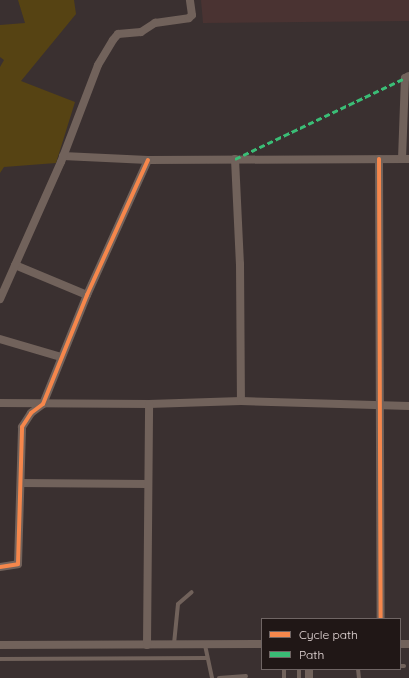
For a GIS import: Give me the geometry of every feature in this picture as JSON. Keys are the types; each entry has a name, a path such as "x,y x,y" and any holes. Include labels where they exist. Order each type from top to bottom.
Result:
{"street":[{"path":"0,299 63,156 98,65 116,36 141,32 155,24 189,18 192,15 190,0"},
{"path":"63,156 148,160 406,159 405,78 409,76"},
{"path":"235,159 240,264 241,401"},
{"path":"379,159 381,618"},
{"path":"0,567 18,564 22,427 31,413 43,404 87,295 148,160"},
{"path":"15,265 87,295"},
{"path":"0,339 61,357"},
{"path":"0,403 148,404 241,401 409,406"},
{"path":"147,645 148,404"},
{"path":"21,483 147,484"},
{"path":"0,645 261,644"}],"lane":[{"path":"174,645 178,604 192,592"},
{"path":"205,645 212,678"},
{"path":"0,658 207,658"},
{"path":"219,678 246,676"}],"shaded area":[{"path":"18,0 74,0 76,14 21,81 75,102 56,163 4,167 0,173 0,67 4,60 0,57 0,25 25,23"},
{"path":"201,0 409,0 409,21 203,23"}],"marked path":[{"path":"235,159 405,78"}],"cycle path":[{"path":"379,159 381,618"},
{"path":"0,567 18,564 22,427 31,413 43,404 87,295 148,160"}]}
